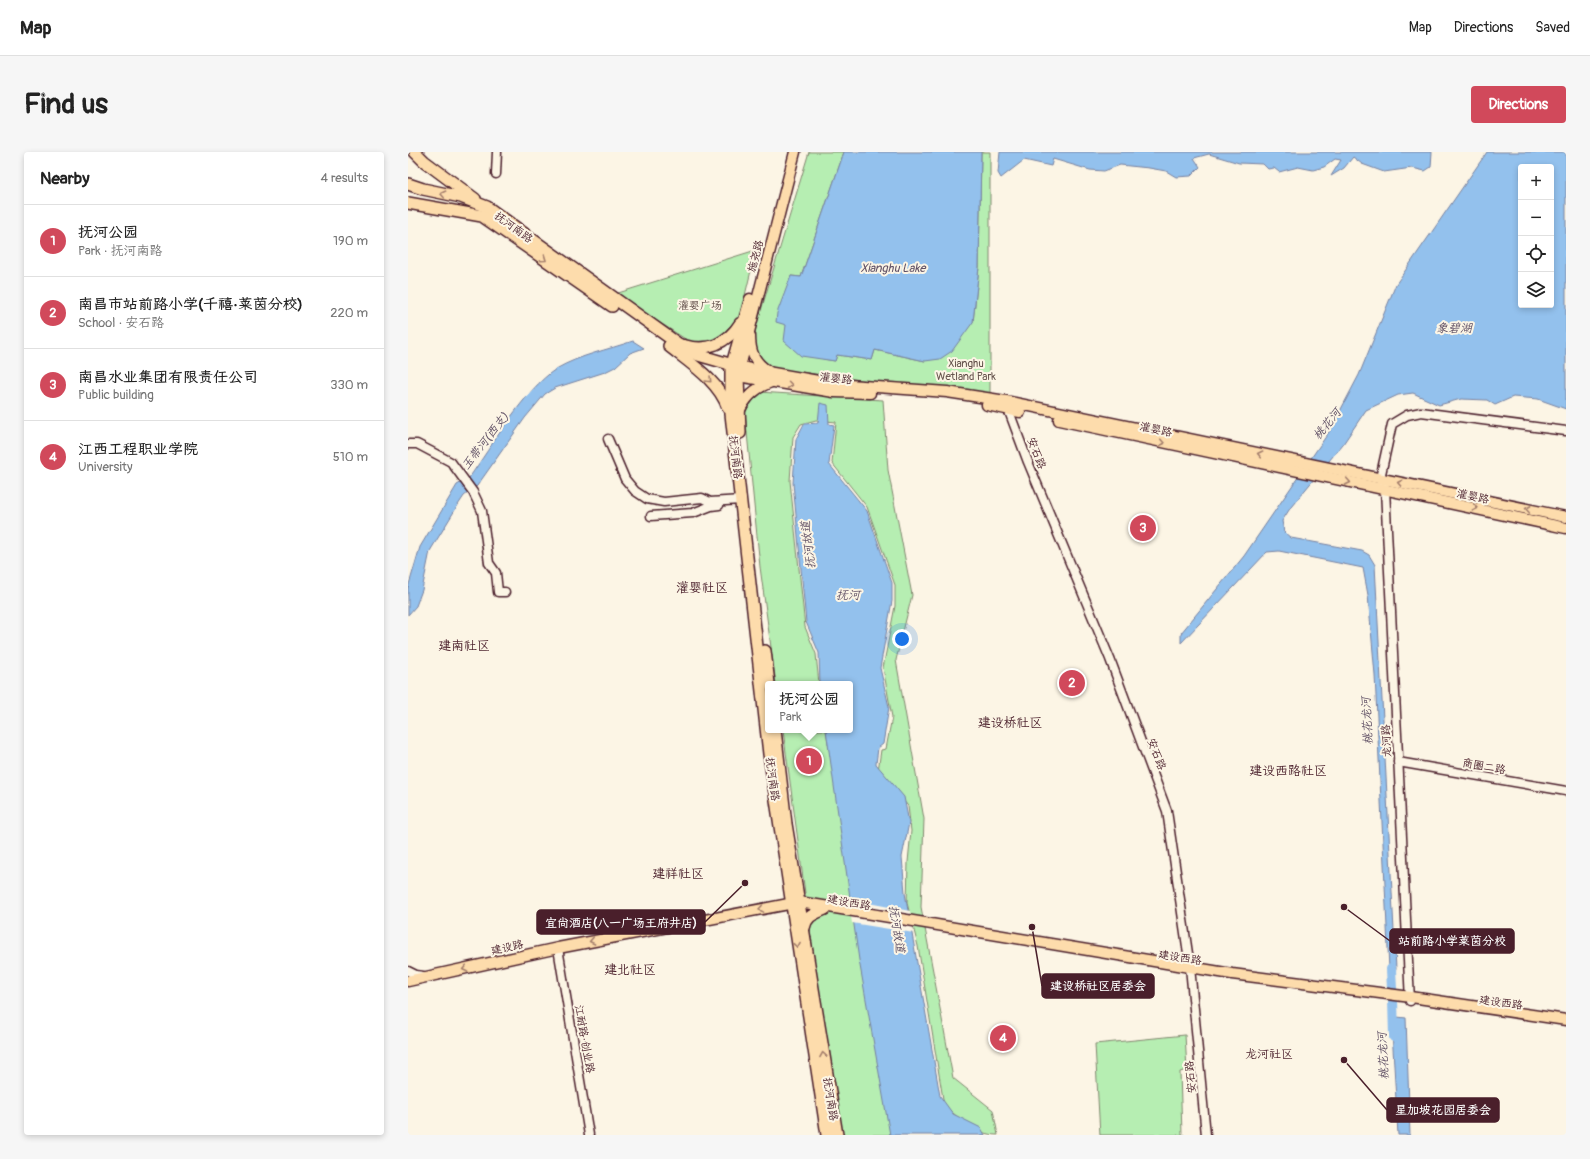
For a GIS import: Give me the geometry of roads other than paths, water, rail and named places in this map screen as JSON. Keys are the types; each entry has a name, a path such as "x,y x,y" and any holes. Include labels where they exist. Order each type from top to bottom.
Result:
{"highway":[{"path":"415,152 424,161 487,208"},
{"name":"抚河南路","path":"408,184 423,189 461,197 487,208 696,362 735,370 735,414 741,502 765,718"},
{"path":"408,189 423,189"},
{"name":"抚河南路","path":"408,203 482,216 673,344"},
{"path":"408,206 421,205"},
{"path":"673,344 721,393 735,414"},
{"name":"抚河南路","path":"735,414 746,488 769,681"},
{"name":"抚河南路","path":"767,733 795,905 804,929 837,1135"},
{"name":"抚河南路","path":"775,733 795,905 827,1135"},
{"path":"804,929 805,920 825,907"}],"main road":[{"name":"施尧路","path":"735,370 779,199 789,152"},
{"name":"施尧路","path":"748,317 784,199 795,152"},
{"path":"673,344 690,347 711,347 730,336 748,317"},
{"path":"735,414 749,395 770,377 753,356 750,344 748,317"},
{"name":"灌婴路","path":"735,370 770,377 835,384 946,392 1296,467 1310,474 1384,484 1566,517"},
{"name":"灌婴路","path":"1296,467 1318,466 1384,484 1566,528"},
{"name":"建设西路","path":"795,905 825,907 938,928 1191,969 1566,1020"},
{"name":"建设路","path":"408,981 558,948 795,905"},
{"name":"建设西路","path":"1411,999 1566,1024"}],"street":[{"path":"496,174 497,152"},
{"name":"安石路","path":"1007,405 1028,462 1110,659 1167,811 1191,969 1206,1135"},
{"name":"龙河路","path":"1411,999 1384,484 1381,474 1392,424 1408,415 1421,412 1566,431"},
{"path":"608,439 625,479 634,491 647,499 664,502 702,498 710,502 741,502"},
{"path":"408,444 417,444 451,462 473,492 482,511 489,563 496,573 498,592 505,592"},
{"path":"651,516 694,513 711,506 741,502"},
{"name":"商圈二路","path":"1398,762 1566,791"},
{"name":"江耐路·创业路","path":"558,948 589,1135"},
{"path":"408,970 416,975 430,976"}],"water":[{"name":"Xianghu Lake","path":"844,152 981,152 979,267 973,322 952,351 940,359 925,361 875,350 872,360 837,355 835,361 801,356 784,341 786,325 776,322 777,313 791,276 801,277"},
{"path":"1000,152 1432,152 1431,167 1425,171 1412,168 1384,172 1362,164 1353,157 1344,168 1331,176 1341,160 1335,159 1324,167 1313,170 1298,167 1279,172 1274,168 1268,169 1263,164 1239,163 1209,154 1194,158 1200,167 1191,176 1176,177 1166,171 1120,165 1104,171 1090,170 1053,159 1051,166 1024,160 1001,178 998,173"},
{"name":"象碧湖","path":"1487,152 1566,152 1566,409 1538,399 1513,397 1495,405 1487,400 1461,399 1439,405 1413,393 1398,395 1366,410 1343,444 1291,507 1282,521 1284,532 1291,538 1362,551 1369,555 1375,565 1396,969 1390,990 1375,675 1368,595 1363,568 1279,551 1267,552 1181,643 1181,633 1244,556 1329,432 1359,375 1396,284"},
{"path":"633,341 644,348 630,353 615,367 605,372 555,388 545,394 525,418 477,486 464,496 430,551 422,590 416,606 408,615 408,588 420,547 457,485 469,478 509,419 532,390 544,378 565,364 584,356"},
{"name":"抚河","path":"820,403 828,405 829,424 834,425 829,464 867,511 892,583 892,601 880,668 889,707 883,744 878,748 876,764 904,797 909,823 902,857 905,893 940,1096 953,1114 981,1128 985,1135 890,1135 859,960 826,733 853,733 853,681 820,681 819,653 806,622 793,483 796,439 804,424 818,423"},
{"path":"1397,1017 1406,1018 1410,1135 1398,1135 1392,1031"}],"waterway":[{"name":"桃花龙河","path":"1391,969 1392,989"},
{"name":"桃花龙河","path":"1393,999 1394,1037"}],"place":[{"name":"南昌水业集团有限责任公司","path":"1143,528"},
{"name":"南昌市站前路小学(千禧·莱茵分校)","path":"1072,683"},
{"name":"抚河公园","path":"809,761"},
{"name":"宜尚酒店(八一广场王府井店)","path":"745,883"},
{"name":"站前路小学莱茵分校","path":"1344,907"},
{"name":"建设桥社区居委会","path":"1032,927"},
{"name":"江西工程职业学院","path":"1003,1038"},
{"name":"星加坡花园居委会","path":"1344,1060"}],"district":[{"name":"灌婴社区","path":"702,587"},
{"name":"建南社区","path":"464,645"},
{"name":"建设桥社区","path":"1010,722"},
{"name":"建设西路社区","path":"1288,770"},
{"name":"建祥社区","path":"678,873"},
{"name":"建北社区","path":"630,969"},
{"name":"龙河社区","path":"1269,1054"}],"park label":[{"name":"灌婴广场","path":"700,305"},
{"name":"Xianghu Wetland Park","path":"966,369"}],"water label":[{"name":"桃花河","path":"1327,424"},
{"name":"玉带河(西支)","path":"485,441"},
{"name":"抚河故道","path":"808,545"},
{"name":"抚河故道","path":"897,929"}]}
